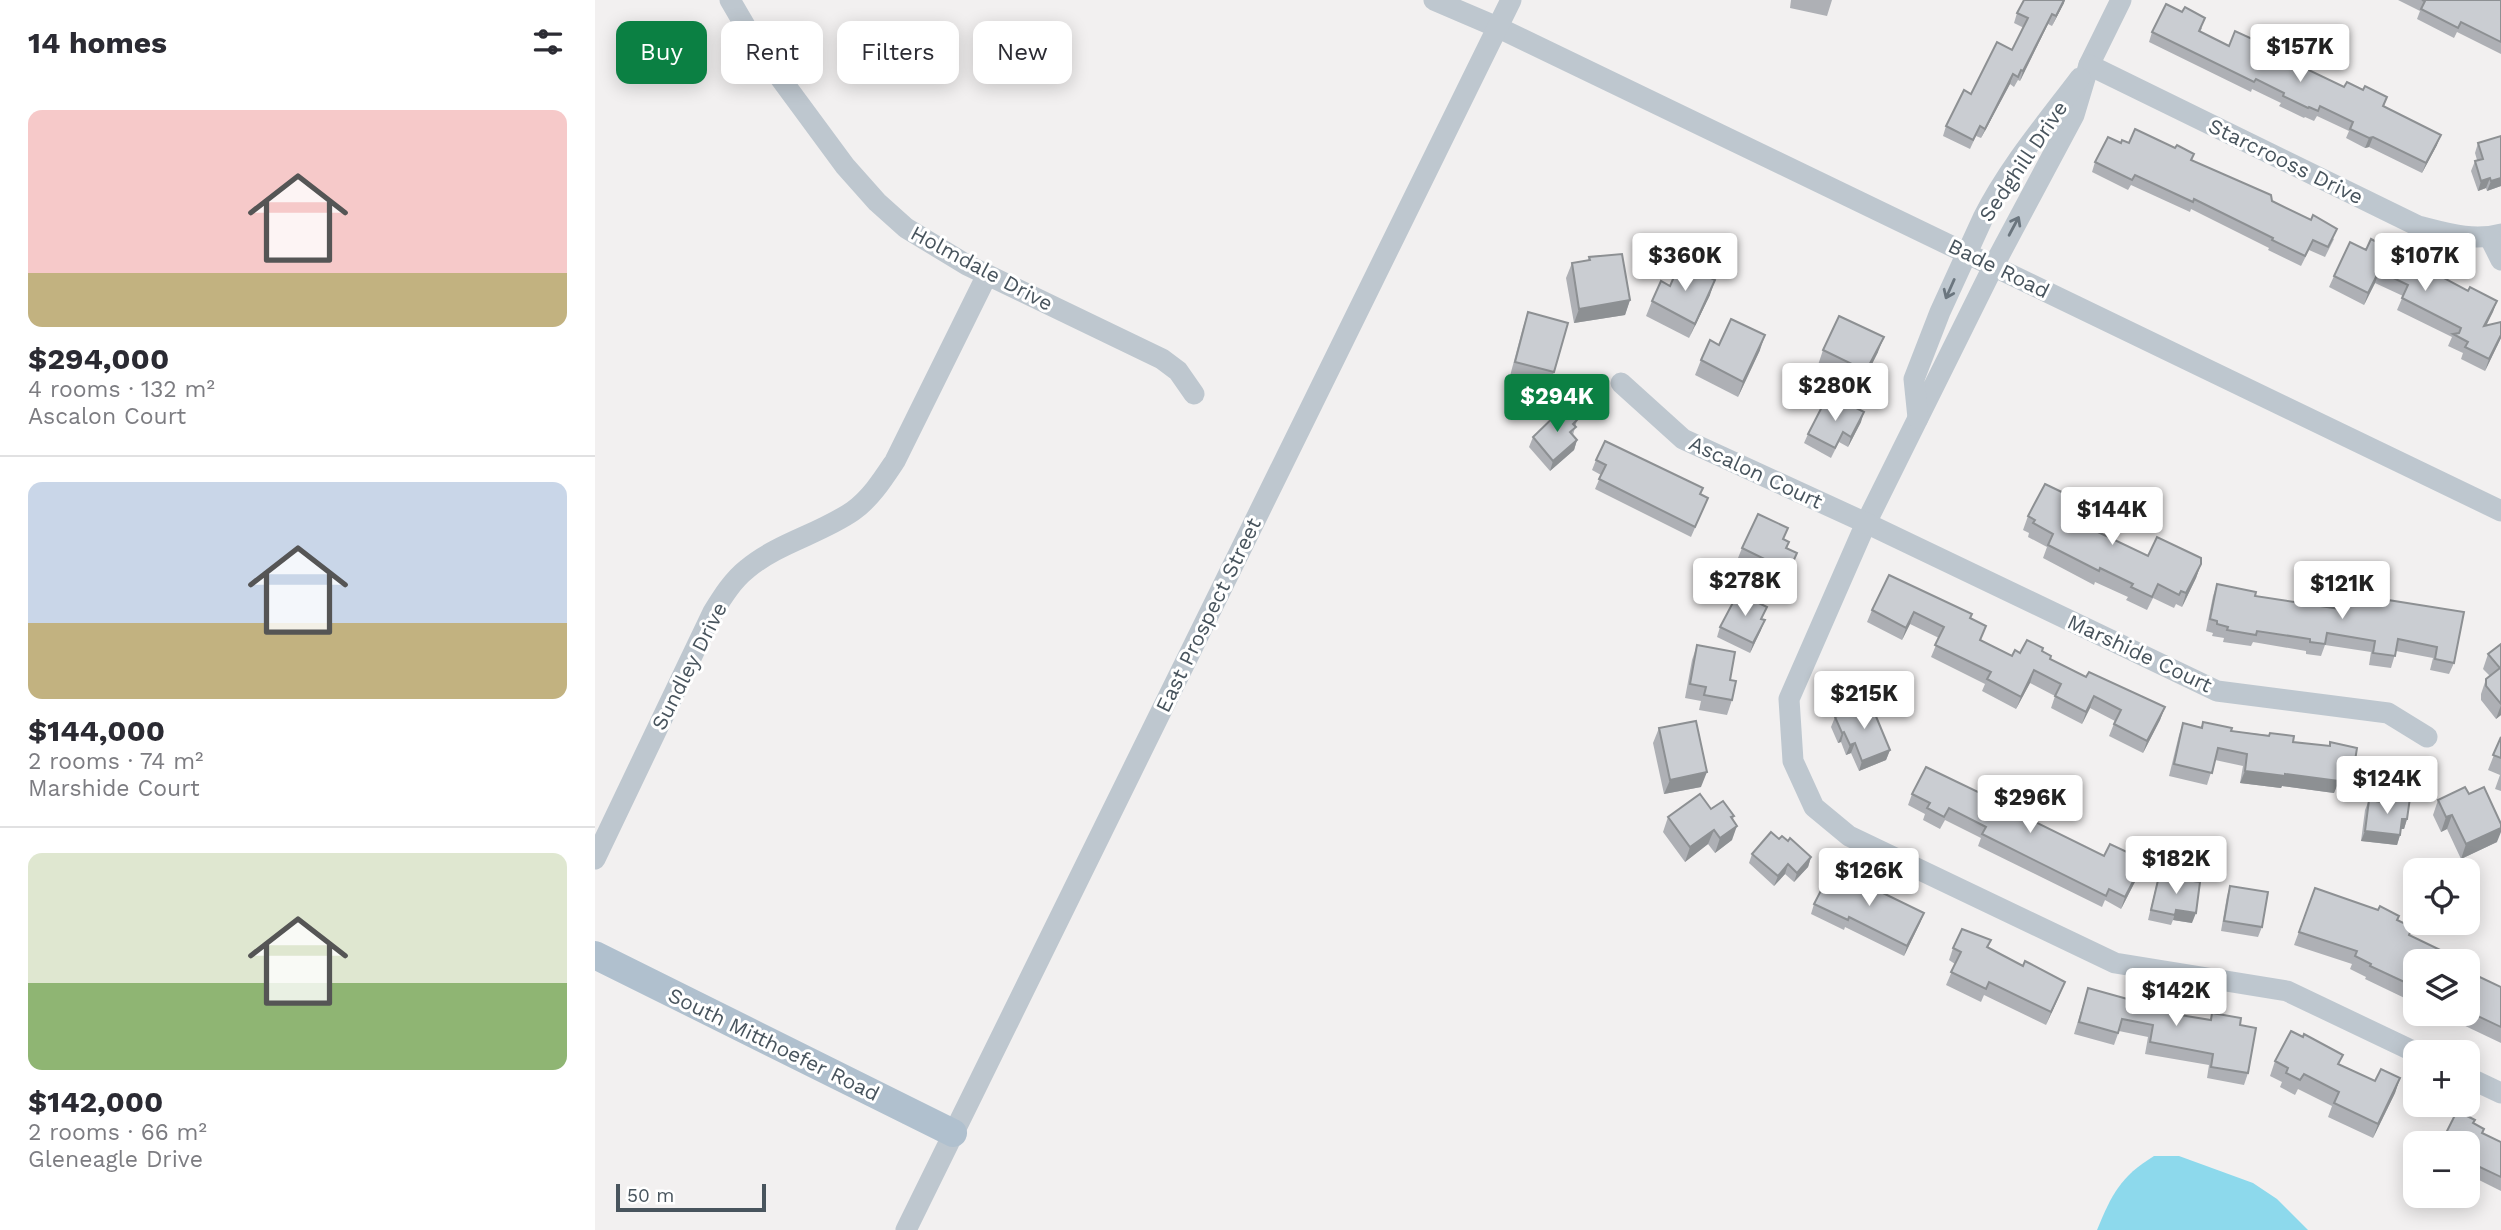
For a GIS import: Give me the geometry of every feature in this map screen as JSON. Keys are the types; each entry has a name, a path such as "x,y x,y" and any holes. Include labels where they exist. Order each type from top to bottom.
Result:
{"main road":[{"name":"South Mitthoefer Road","path":"595,955 953,1133"}],"street":[{"name":"Holmdale Drive","path":"730,0 758,48 845,166 877,202 922,240 987,275 1162,359 1178,371 1194,394"},
{"name":"Bade Road","path":"1434,0 1497,27 1967,252 2501,511"},
{"name":"East Prospect Street","path":"906,1230 1511,0"},
{"name":"Sedghill Drive","path":"2120,0 2089,65 2074,115 1994,265 1866,523 1789,699 1793,761 1814,807 1849,836 2115,963 2287,991 2403,1046"},
{"name":"Sedghill Drive","path":"1918,418 1915,379 1940,312 1990,203 2089,65"},
{"name":"Starcrooss Drive","path":"2089,65 2418,226 2459,237 2495,236"},
{"path":"2495,236 2501,260"},
{"name":"Sundley Drive","path":"595,859 713,612 731,585 746,569 766,555 852,512 882,481 895,461 987,275"},
{"name":"Ascalon Court","path":"1621,383 1683,439 1866,523"},
{"name":"Marshide Court","path":"1866,523 2217,691 2388,713 2427,737"},
{"path":"2480,1083 2501,1093"}],"water":[{"path":"2154,1156 2179,1156 2253,1183 2277,1199 2308,1230 2097,1230 2118,1187 2133,1171"}],"building":[{"path":"2024,0 2064,0 2056,16 2052,14 2023,71 2021,70 2018,77 2013,74 1985,129 1980,126 1973,140 1946,126 1964,90 1971,94 1997,42 2012,50 2028,18 2017,13"},
{"path":"2422,0 2501,0 2501,42 2461,22 2458,28 2421,9 2425,1"},
{"path":"2166,4 2182,12 2185,7 2205,18 2199,31 2229,46 2235,31 2261,43 2259,46 2344,87 2347,82 2363,90 2365,86 2387,97 2383,106 2441,135 2426,163 2350,129 2353,122 2320,106 2318,111 2308,108 2256,79 2254,82 2152,32"},
{"path":"2135,129 2175,148 2177,145 2194,154 2191,160 2271,195 2272,201 2311,220 2313,215 2337,229 2328,247 2313,240 2305,256 2194,199 2193,202 2135,175 2132,180 2095,162 2108,137 2121,143 2122,140 2129,143"},
{"path":"2501,136 2501,178 2481,181 2475,161 2483,159 2478,143"},
{"path":"2371,239 2468,291 2470,287 2497,301 2484,326 2501,322 2501,335 2489,359 2465,347 2468,342 2453,334 2459,333 2461,328 2402,298 2408,285 2379,271 2368,293 2334,276 2350,242 2366,250"},
{"path":"1622,254 1630,300 1579,309 1572,263 1590,260 1589,257"},
{"path":"1680,263 1715,280 1695,324 1652,301 1661,281 1670,286"},
{"path":"1528,312 1568,323 1554,372 1515,362"},
{"path":"1839,316 1884,337 1866,371 1823,350"},
{"path":"1731,319 1765,335 1743,382 1701,360 1710,340 1719,345"},
{"path":"1825,401 1841,410 1845,402 1864,412 1851,437 1843,432 1835,448 1808,434"},
{"path":"1565,406 1577,420 1573,424 1576,427 1570,432 1577,440 1553,461 1533,437"},
{"path":"1605,441 1703,488 1700,494 1708,498 1695,527 1599,479 1606,465 1596,460"},
{"path":"2045,484 2091,506 2081,524 2148,556 2157,537 2201,558 2201,564 2186,593 2181,591 2179,595 2158,584 2152,597 2131,587 2133,584 2100,568 2099,571 2048,545 2053,534 2033,523 2035,520 2028,516"},
{"path":"1758,514 1788,528 1783,539 1789,542 1786,548 1797,553 1789,571 1742,548"},
{"path":"1889,575 1972,614 1970,618 1986,626 1980,640 2012,656 2015,650 2020,653 2027,640 2043,648 2042,651 2051,656 2050,659 2086,677 2089,672 2165,707 2147,741 2114,724 2121,710 2094,696 2086,712 2055,696 2061,684 2034,670 2021,697 1987,679 1991,672 1935,645 1944,627 1914,612 1906,628 1872,610"},
{"path":"2217,584 2256,592 2255,596 2347,610 2350,594 2464,612 2454,663 2435,659 2437,647 2398,639 2395,656 2373,653 2375,641 2327,633 2325,644 2257,631 2256,635 2227,630 2228,627 2210,619"},
{"path":"1738,593 1767,607 1761,619 1765,620 1753,643 1720,627"},
{"path":"2501,644 2501,704 2486,686 2486,679 2500,668 2488,654"},
{"path":"1697,645 1735,652 1730,680 1736,681 1732,700 1704,695 1706,687 1690,684"},
{"path":"1870,702 1890,750 1862,761 1855,743 1850,745 1835,717"},
{"path":"1696,721 1707,772 1670,780 1659,728"},
{"path":"2203,722 2232,728 2231,731 2294,736 2293,742 2330,746 2330,742 2357,748 2354,767 2341,765 2339,781 2245,771 2247,754 2218,748 2212,773 2174,764 2183,723 2202,728"},
{"path":"2501,737 2501,758 2493,755"},
{"path":"1926,767 1982,794 1986,787 2019,804 2015,812 2104,856 2110,844 2144,860 2125,897 2109,889 2106,896 1982,834 1986,827 1949,808 1944,817 1927,808 1930,803 1912,794"},
{"path":"2465,787 2469,794 2484,787 2501,824 2501,828 2466,844 2452,815 2446,817 2438,800"},
{"path":"1700,794 1711,809 1723,801 1734,816 1731,817 1737,826 1720,838 1714,830 1690,847 1668,817"},
{"path":"2390,796 2410,798 2407,819 2402,819 2400,835 2365,831 2369,800 2389,803"},
{"path":"1771,832 1779,839 1782,836 1788,841 1790,838 1811,857 1797,873 1788,864 1778,876 1752,854"},
{"path":"1830,873 1839,878 1842,873 1924,913 1907,946 1849,917 1848,920 1814,904"},
{"path":"2159,876 2200,882 2196,913 2176,910 2175,915 2151,910"},
{"path":"2230,886 2268,892 2262,927 2224,921"},
{"path":"2315,888 2378,910 2380,906 2399,916 2397,920 2403,923 2403,935 2409,935 2438,949 2403,949 2403,981 2370,966 2371,964 2355,956 2357,951 2299,932"},
{"path":"1962,929 1991,940 1987,947 2023,966 2025,961 2065,982 2051,1012 1989,982 1986,989 1951,972 1961,952 1953,948"},
{"path":"2480,977 2501,987 2501,1027 2480,1017"},
{"path":"2088,988 2131,1000 2172,1007 2181,1010 2180,1015 2211,1020 2212,1013 2241,1018 2240,1025 2256,1028 2248,1073 2211,1067 2213,1054 2150,1042 2153,1025 2122,1019 2118,1033 2079,1022"},
{"path":"2291,1031 2303,1037 2304,1034 2343,1055 2338,1064 2375,1081 2381,1069 2400,1078 2378,1124 2334,1103 2339,1092 2304,1074 2300,1080 2286,1073 2288,1068 2275,1061"},
{"path":"2454,1117 2469,1117 2475,1120 2473,1123 2484,1129 2482,1133 2501,1142 2501,1177 2480,1167 2480,1131 2447,1131"}]}
